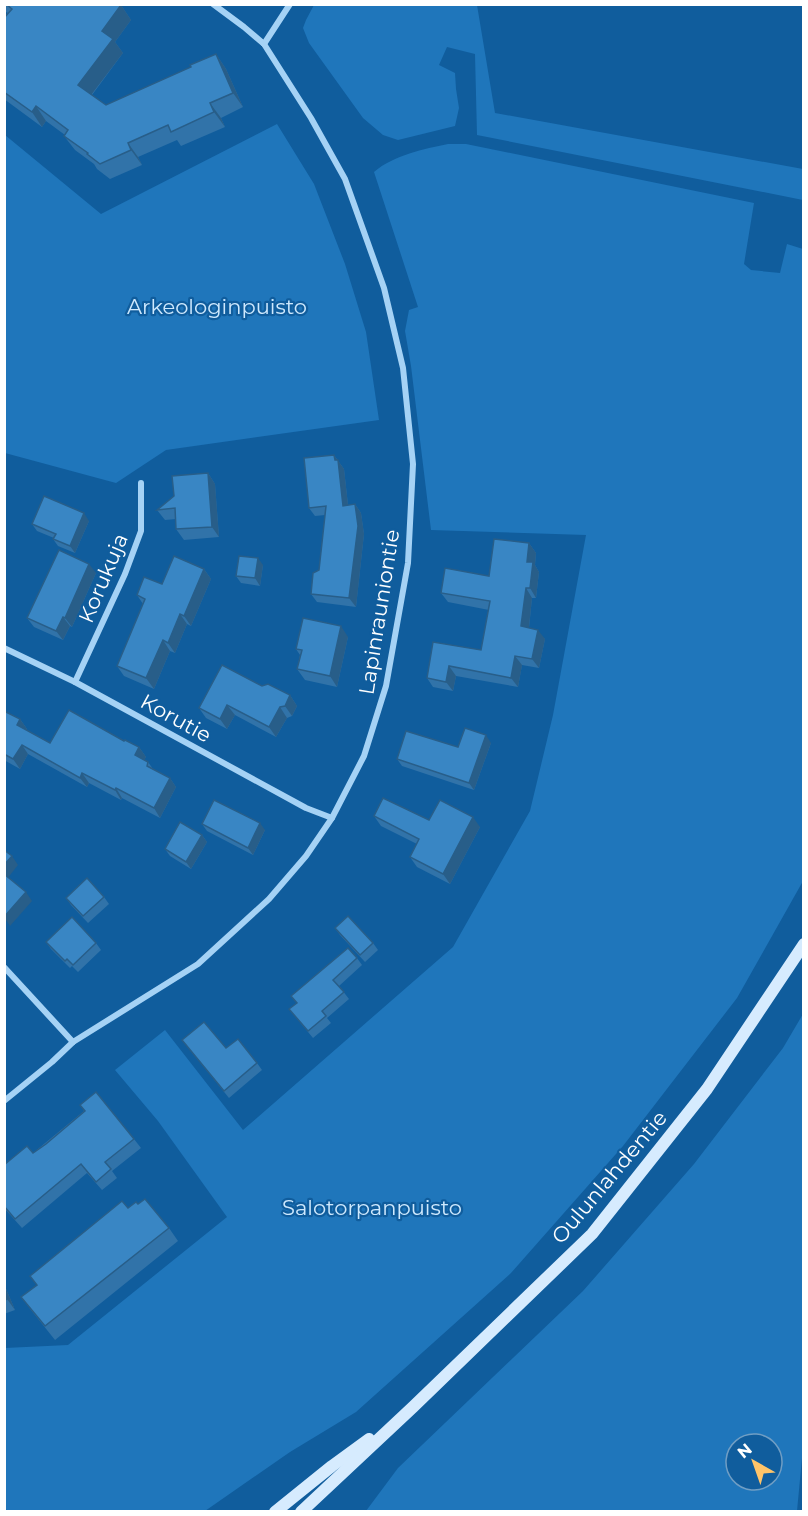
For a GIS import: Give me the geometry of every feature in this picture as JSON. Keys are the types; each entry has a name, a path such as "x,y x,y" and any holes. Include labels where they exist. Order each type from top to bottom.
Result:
{"main road":[{"name":"Oulunlahdentie","path":"301,1512 592,1234 707,1089 804,944"},
{"name":"Oulunlahdentie","path":"275,1512 332,1466 413,1407"}],"street":[{"name":"Lapinrauniontie","path":"4,1101 73,1042 198,964 269,899 306,856 332,818 364,756 386,686 408,563 413,464 403,368 384,288 345,179 311,118 264,44 213,4"},
{"path":"264,44 290,4"},
{"name":"Korukuja","path":"75,682 125,574 141,531 141,483"},
{"name":"Korutie","path":"4,648 75,682 306,808 332,818"},
{"path":"4,967 73,1042"}],"green space":[{"path":"314,5 477,5 495,113 803,169 803,200 477,135 475,54 447,47 439,65 455,73 459,108 455,126 398,140 383,135 363,118 309,43 303,28"},
{"name":"Arkeologinpuisto","path":"277,124 314,184 345,264 366,332 379,420 166,450 116,483 5,453 5,135 101,214"},
{"name":"Salotorpanpuisto","path":"448,144 466,144 754,203 744,264 751,270 780,273 787,244 803,249 803,881 737,998 623,1146 511,1273 356,1412 290,1452 205,1511 10,1511 4,1509 5,1348 68,1345 227,1217 158,1121 115,1070 165,1030 243,1130 453,947 530,811 553,715 586,535 431,530 405,331 409,310 418,307 374,172 400,157"},
{"path":"803,1014 804,1437 797,1511 366,1511 398,1468 583,1291 694,1164 783,1048"}],"building":[{"path":"6,4 121,5 102,31 113,39 78,85 106,105 216,54 233,93 210,103 214,112 171,132 168,125 128,143 131,150 100,164 64,136 68,130 36,106 32,112 4,92 4,18 12,9"},
{"path":"334,455 335,460 338,460 343,506 355,504 358,526 349,598 311,594 313,573 319,570 326,506 309,508 304,458"},
{"path":"208,473 212,527 176,529 175,508 157,510 174,496 172,476"},
{"path":"44,496 84,513 70,546 53,539 56,534 32,524"},
{"path":"494,539 529,543 527,562 533,562 530,588 526,588 521,626 538,630 532,659 515,656 511,678 449,666 446,682 427,678 433,642 481,650 490,601 441,593 445,568 489,576"},
{"path":"59,550 89,564 65,618 63,617 56,631 27,618"},
{"path":"174,556 204,569 184,616 180,614 168,643 163,640 146,678 117,666 145,599 137,595 144,577 162,584"},
{"path":"239,556 258,558 255,578 236,576"},
{"path":"303,618 341,626 330,676 297,669 302,650 296,649"},
{"path":"222,665 262,686 268,684 290,695 285,706 280,707 269,727 227,705 220,719 199,708"},
{"path":"69,710 139,747 135,755 148,762 147,766 170,778 154,808 82,773 80,778 22,745 13,759 4,754 4,711 20,719 17,725 50,743"},
{"path":"465,728 486,735 469,783 397,759 406,731 458,747"},
{"path":"383,798 429,820 440,800 473,817 443,874 410,857 419,839 374,816"},
{"path":"214,800 260,823 248,848 202,824"},
{"path":"180,822 202,835 186,862 165,849"},
{"path":"4,850 12,856 4,865"},
{"path":"4,874 26,892 4,917"},
{"path":"87,878 104,897 83,916 66,898"},
{"path":"348,916 373,943 360,955 335,928"},
{"path":"72,917 96,943 73,965 67,959 65,961 46,942"},
{"path":"348,948 357,958 333,980 344,992 322,1011 326,1016 308,1031 289,1009 297,1003 291,996"},
{"path":"204,1022 226,1048 238,1039 257,1063 224,1091 182,1040"},
{"path":"96,1092 134,1139 105,1162 111,1169 96,1182 81,1164 15,1219 4,1206 4,1165 27,1146 33,1153 46,1144 85,1111 80,1105"},
{"path":"145,1199 169,1228 45,1326 21,1297 37,1285 30,1276 122,1201 128,1208"}]}
